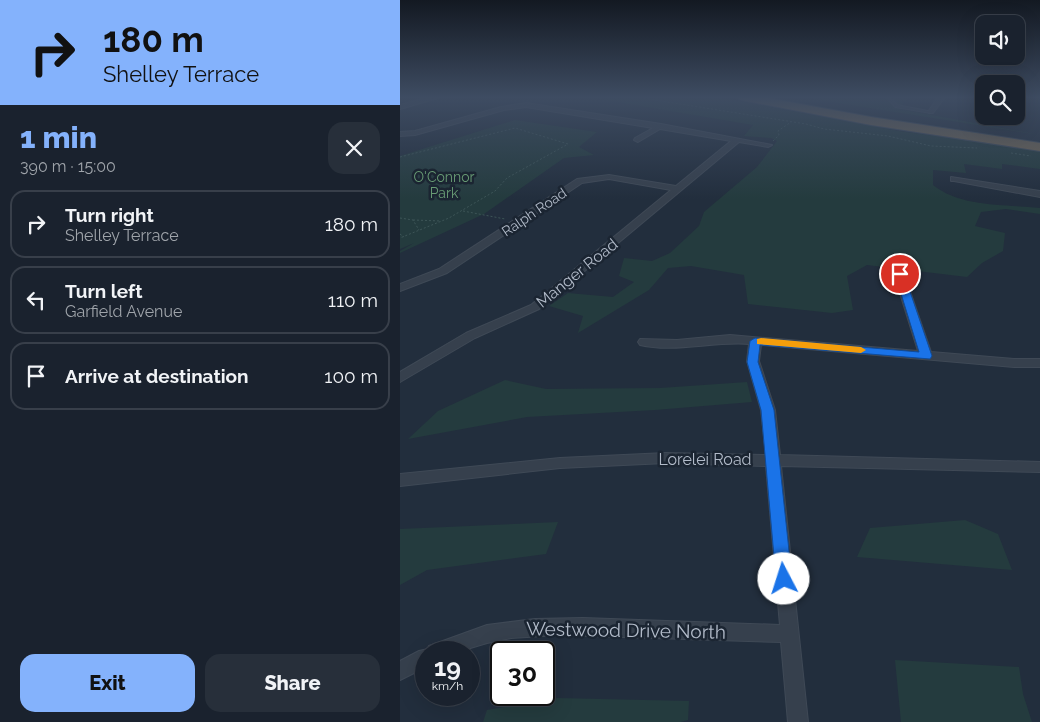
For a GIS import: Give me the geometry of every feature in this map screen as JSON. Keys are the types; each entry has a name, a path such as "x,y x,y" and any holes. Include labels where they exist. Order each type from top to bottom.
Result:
{"highway":[{"path":"924,131 1037,152"},
{"path":"975,131 1040,140"}],"street":[{"path":"400,134 420,131"},
{"path":"638,140 653,131"},
{"path":"686,131 768,145"},
{"name":"Manger Road","path":"400,378 483,328 524,314 535,307 737,140"},
{"name":"Ralph Road","path":"400,288 443,271 580,181 610,177 677,189"},
{"path":"954,179 1040,194"},
{"path":"900,274 926,356"},
{"path":"644,342 666,346 712,339 755,341 926,356 1040,362"},
{"path":"755,341 753,362 768,410 798,722"},
{"name":"Lorelei Road","path":"400,480 598,460 773,459 1040,467"},
{"name":"Westwood Drive North","path":"462,641 494,631 540,625 790,634"},
{"path":"400,671 415,663"}],"path":[{"path":"400,157 504,131"},
{"path":"400,238 443,221 495,191 507,178 568,144 524,131"},
{"path":"768,145 779,135 778,131"},
{"path":"839,131 888,136 931,146 980,148"},
{"path":"1004,152 1037,152"},
{"path":"400,218 443,221"},
{"path":"413,220 419,230"},
{"path":"400,234 404,237"}],"green space":[{"name":"O'Connor Park","path":"481,131 597,132 579,147 594,155 564,158 484,214 400,253 400,251 414,243 400,249 400,156"},
{"path":"748,131 897,131 1040,150 1040,169 1002,164 1002,169 964,164 966,173 933,170 933,185 957,198 984,204 1040,208 1040,214 1006,209 981,212 975,226 1005,233 1003,251 982,263 967,277 867,265 847,276 853,310 832,313 748,304 744,275 691,266 668,268 649,290 578,333 583,316 549,306 568,293 613,297 634,282 619,276 624,258 652,261 670,253 699,226 704,212 757,167 777,141 771,138 744,136"},
{"path":"505,380 546,389 660,388 747,382 752,402 655,410 527,417 408,439 438,411"},
{"path":"965,520 998,534 1012,570 857,557 870,528"},
{"path":"558,522 546,554 427,570 400,585 400,529"},
{"path":"895,660 1019,667 1023,694 1032,722 901,722"},
{"path":"555,698 689,701 688,720 681,722 483,722 487,710 510,706 555,706"}],"slow traffic":[{"path":"761,341 861,350"}],"route":[{"path":"784,579 768,410 755,373 753,362 755,341 926,356 900,274"}]}
